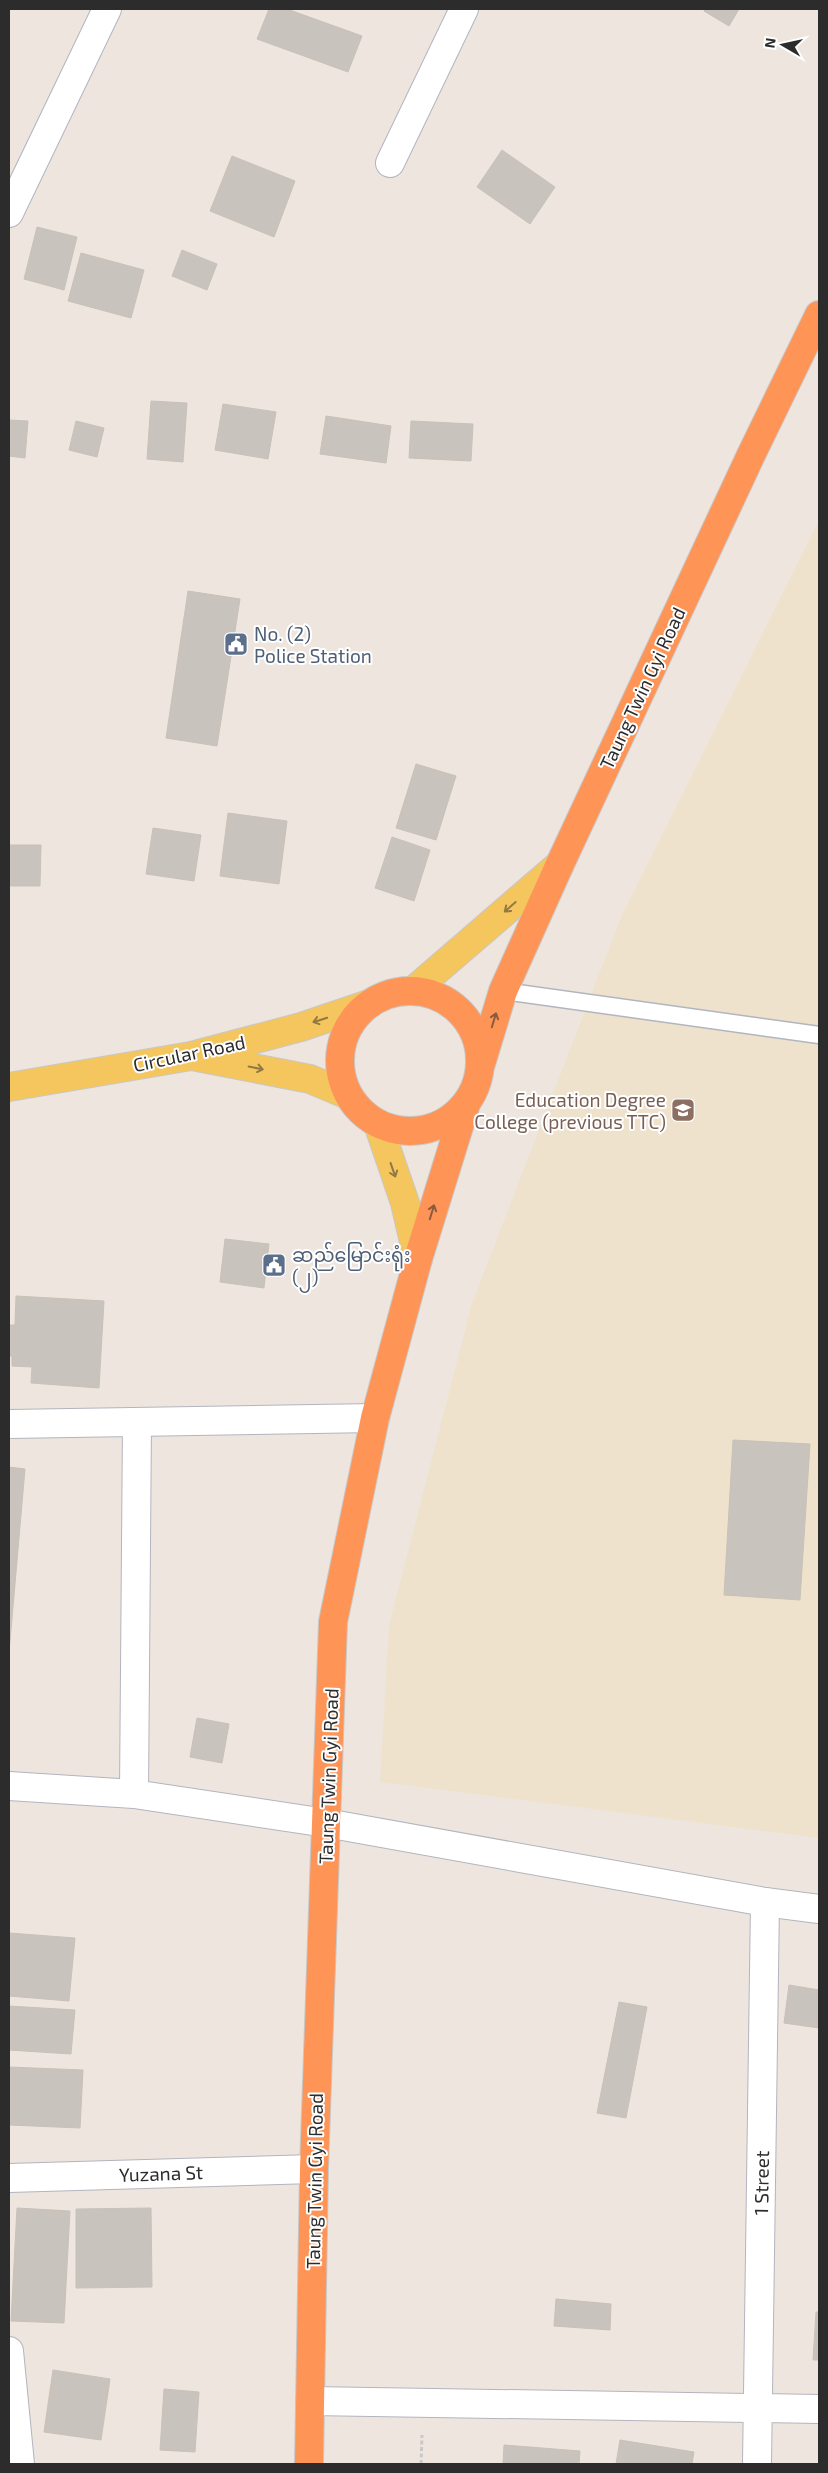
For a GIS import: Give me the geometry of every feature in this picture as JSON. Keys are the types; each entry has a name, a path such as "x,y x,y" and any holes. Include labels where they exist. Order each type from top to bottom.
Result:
{"highway":[{"name":"Taung Twin Gyi Road","path":"480,1067 503,991 560,864 751,455 819,315"},
{"path":"414,990 449,1001 474,1030 480,1067 466,1104 441,1124 409,1132 378,1124 348,1095 339,1063 346,1031 366,1005 389,993 414,990"},
{"name":"Taung Twin Gyi Road","path":"309,2464 314,2169 334,1622 375,1418 418,1259 466,1104"}],"main road":[{"path":"414,990 560,864"},
{"name":"Circular Road","path":"9,1088 190,1056 301,1027 366,1005"},
{"path":"190,1056 310,1078 348,1095"},
{"path":"378,1124 404,1203 418,1259"}],"street":[{"path":"9,213 107,9"},
{"path":"390,163 464,9"},
{"path":"9,1424 375,1418"},
{"path":"134,1794 137,1422"},
{"path":"9,1786 134,1794 326,1823 764,1902 819,1909"},
{"name":"1 Street","path":"757,2464 764,1902"},
{"name":"Yuzana St","path":"9,2178 314,2169"},
{"path":"9,2351 20,2464"},
{"path":"310,2401 819,2409"}],"lane":[{"path":"503,991 819,1035"}],"shaded area":[{"name":"Education Degree College (previous TTC)","path":"819,520 819,1838 380,1782 389,1625 472,1303 621,917"}],"building":[{"path":"269,9 287,9 362,36 348,72 257,39"},
{"path":"705,9 739,9 729,26 704,11"},
{"path":"502,150 555,187 530,224 477,187"},
{"path":"232,156 295,181 274,237 210,211"},
{"path":"37,227 77,237 64,290 24,279"},
{"path":"182,250 217,264 207,290 172,276"},
{"path":"81,253 144,270 131,318 68,301"},
{"path":"151,401 187,403 183,462 147,459"},
{"path":"223,404 276,412 268,459 215,450"},
{"path":"326,416 391,426 386,463 320,454"},
{"path":"9,420 28,421 25,458 9,456"},
{"path":"76,421 104,428 97,457 69,450"},
{"path":"411,421 473,424 471,461 409,458"},
{"path":"188,591 240,599 217,746 166,738"},
{"path":"416,764 456,776 436,840 396,828"},
{"path":"228,813 287,821 279,884 220,876"},
{"path":"153,828 201,835 194,881 146,874"},
{"path":"392,837 430,850 414,901 375,888"},
{"path":"9,845 41,845 40,886 9,886"},
{"path":"225,1239 269,1244 264,1288 220,1282"},
{"path":"16,1296 104,1301 99,1388 31,1383 32,1367 12,1366 12,1356 9,1356 9,1325 15,1325"},
{"path":"733,1440 810,1444 800,1600 724,1595"},
{"path":"9,1467 25,1469 9,1653"},
{"path":"197,1718 229,1724 222,1763 190,1757"},
{"path":"9,1933 75,1938 69,2001 9,1996"},
{"path":"789,1985 819,1990 819,2028 784,2023"},
{"path":"619,2002 647,2007 626,2118 597,2113"},
{"path":"9,2006 75,2010 71,2054 9,2050"},
{"path":"9,2067 83,2070 80,2128 9,2125"},
{"path":"17,2208 70,2211 64,2323 11,2321"},
{"path":"151,2208 152,2287 76,2288 76,2209"},
{"path":"556,2299 611,2304 610,2330 554,2326"},
{"path":"816,2312 819,2312 819,2360 813,2360"},
{"path":"53,2370 110,2379 101,2440 44,2432"},
{"path":"164,2389 199,2392 195,2452 160,2450"},
{"path":"620,2440 694,2452 692,2464 616,2464"},
{"path":"504,2445 580,2451 579,2464 503,2464"}],"place":[{"name":"No. (2) Police Station","path":"236,644"},
{"name":"Education Degree College (previous TTC)","path":"683,1110"},
{"name":"ဆည်မြောင်းရုံး (၂)","path":"274,1265"}]}
